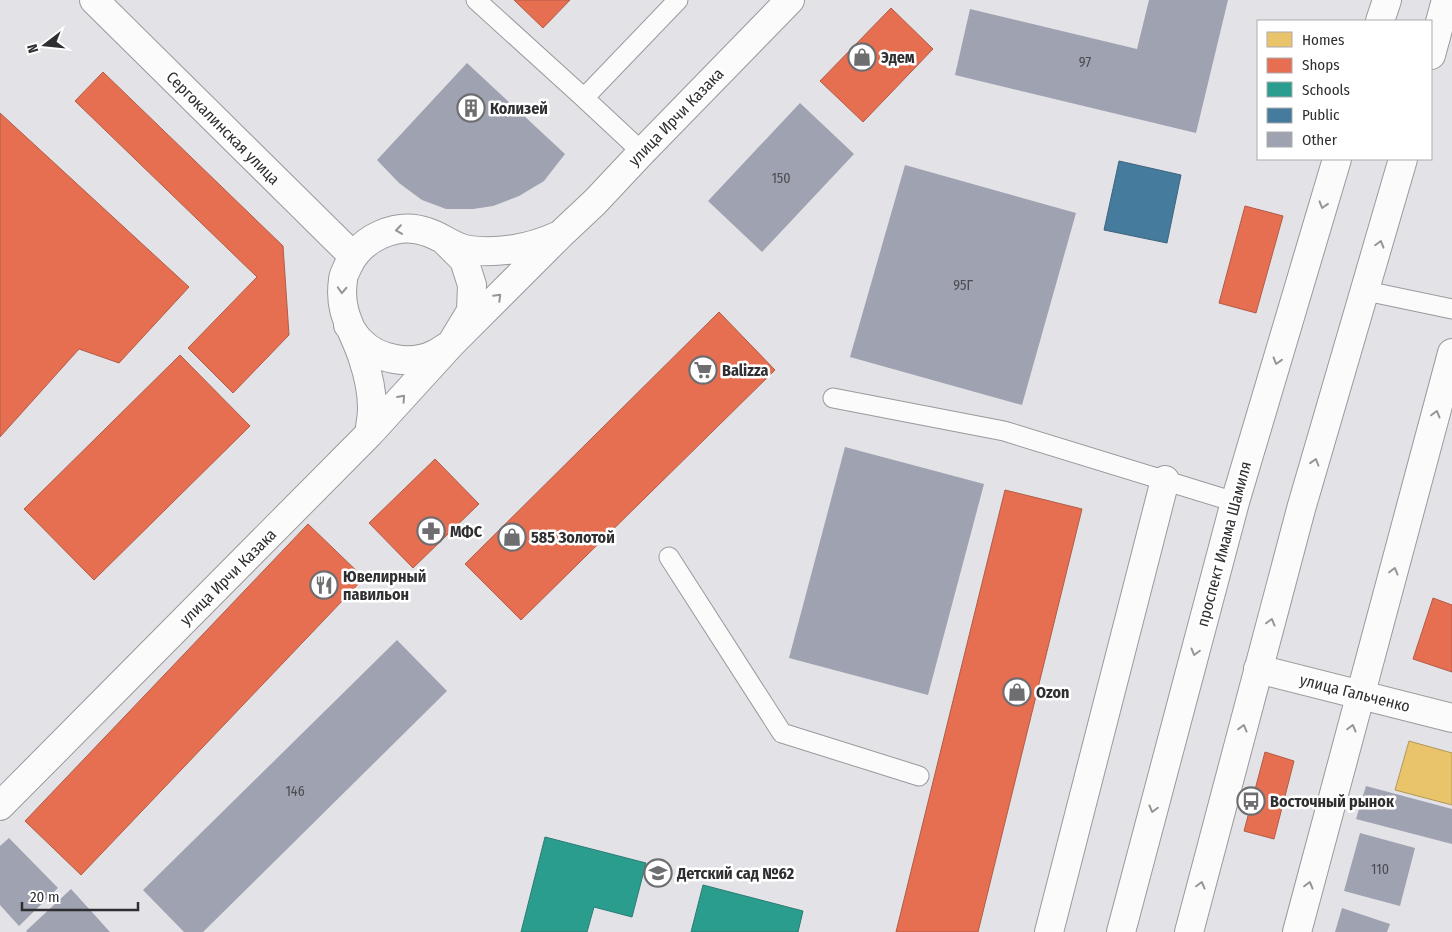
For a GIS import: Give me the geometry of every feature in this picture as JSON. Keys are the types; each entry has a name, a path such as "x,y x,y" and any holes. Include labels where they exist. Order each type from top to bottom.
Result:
{"main road":[{"name":"Сергокалинская улица","path":"94,0 353,256"},
{"name":"улица Ирчи Казака","path":"0,806 369,434 452,344 595,202 790,0"},
{"path":"1380,20 1387,0"},
{"path":"1432,51 1446,0"},
{"name":"проспект Имама Шамиля","path":"1121,932 1235,502 1337,160"},
{"path":"1189,932 1301,509 1404,160"},
{"path":"369,434 372,408 369,386 363,359 348,325 342,302 343,278 353,256 367,241 386,232 406,228 426,231 466,250 491,252 541,243 561,234"},
{"path":"348,325 360,341 376,353 396,360 415,360 434,355 452,344 471,311 472,285 464,260 445,241"},
{"path":"1297,932 1452,353"},
{"path":"1049,932 1165,480"},
{"name":"улица Гальченко","path":"1258,669 1452,718"}],"lane":[{"path":"476,0 642,152"},
{"path":"584,98 678,0"},
{"path":"1366,290 1452,309"},
{"path":"833,398 1004,431 1235,502"},
{"path":"670,557 782,733 919,776"}],"building: Homes":[{"path":"1409,741 1452,753 1452,805 1395,790"}],"building: Shops":[{"path":"514,0 570,0 543,28"},
{"path":"891,8 933,49 863,122 820,81"},
{"path":"103,72 283,246 289,335 233,393 188,348 257,277 75,101"},
{"path":"0,113 189,287 119,363 79,349 0,437"},
{"path":"1245,206 1283,216 1256,313 1219,303"},
{"path":"719,312 775,370 521,620 465,564"},
{"path":"180,355 250,426 94,580 24,509"},
{"path":"435,459 479,504 413,568 369,523"},
{"path":"1005,490 1082,509 978,932 896,932"},
{"path":"308,524 364,578 81,875 25,821"},
{"path":"1433,598 1452,605 1452,672 1413,659"},
{"path":"1265,752 1294,761 1274,839 1244,831"}],"building: Schools":[{"path":"545,837 646,863 632,917 594,907 587,932 521,932"},
{"path":"703,885 803,911 798,932 691,932"}],"building: Public":[{"path":"1119,161 1181,175 1167,243 1104,230"}],"building: Other":[{"path":"1149,0 1228,0 1196,133 955,75 970,9 1137,49"},
{"name":"Колизей","path":"467,63 565,154 544,181 519,196 493,206 473,209 446,209 422,200 399,183 377,160"},
{"path":"800,103 854,154 762,252 708,201"},
{"path":"905,165 1076,213 1022,405 850,357"},
{"path":"845,447 984,484 928,695 789,658"},
{"path":"397,640 447,691 203,932 184,932 143,890"},
{"path":"1366,786 1452,809 1452,844 1356,819"},
{"path":"1360,833 1415,848 1400,906 1344,891"},
{"path":"9,838 58,888 19,926 0,905 0,846"},
{"path":"71,889 110,932 26,931"},
{"path":"1342,908 1390,924 1387,932 1335,932"}],"place":[{"name":"Эдем","path":"862,57"},
{"name":"Колизей","path":"471,108"},
{"name":"Balizza","path":"703,370"},
{"name":"МФС","path":"431,531"},
{"name":"585 Золотой","path":"512,537"},
{"name":"Ювелирный павильон","path":"324,585"},
{"name":"Ozon","path":"1017,692"},
{"name":"Восточный рынок","path":"1251,801"},
{"name":"Детский сад №62","path":"658,873"}]}
